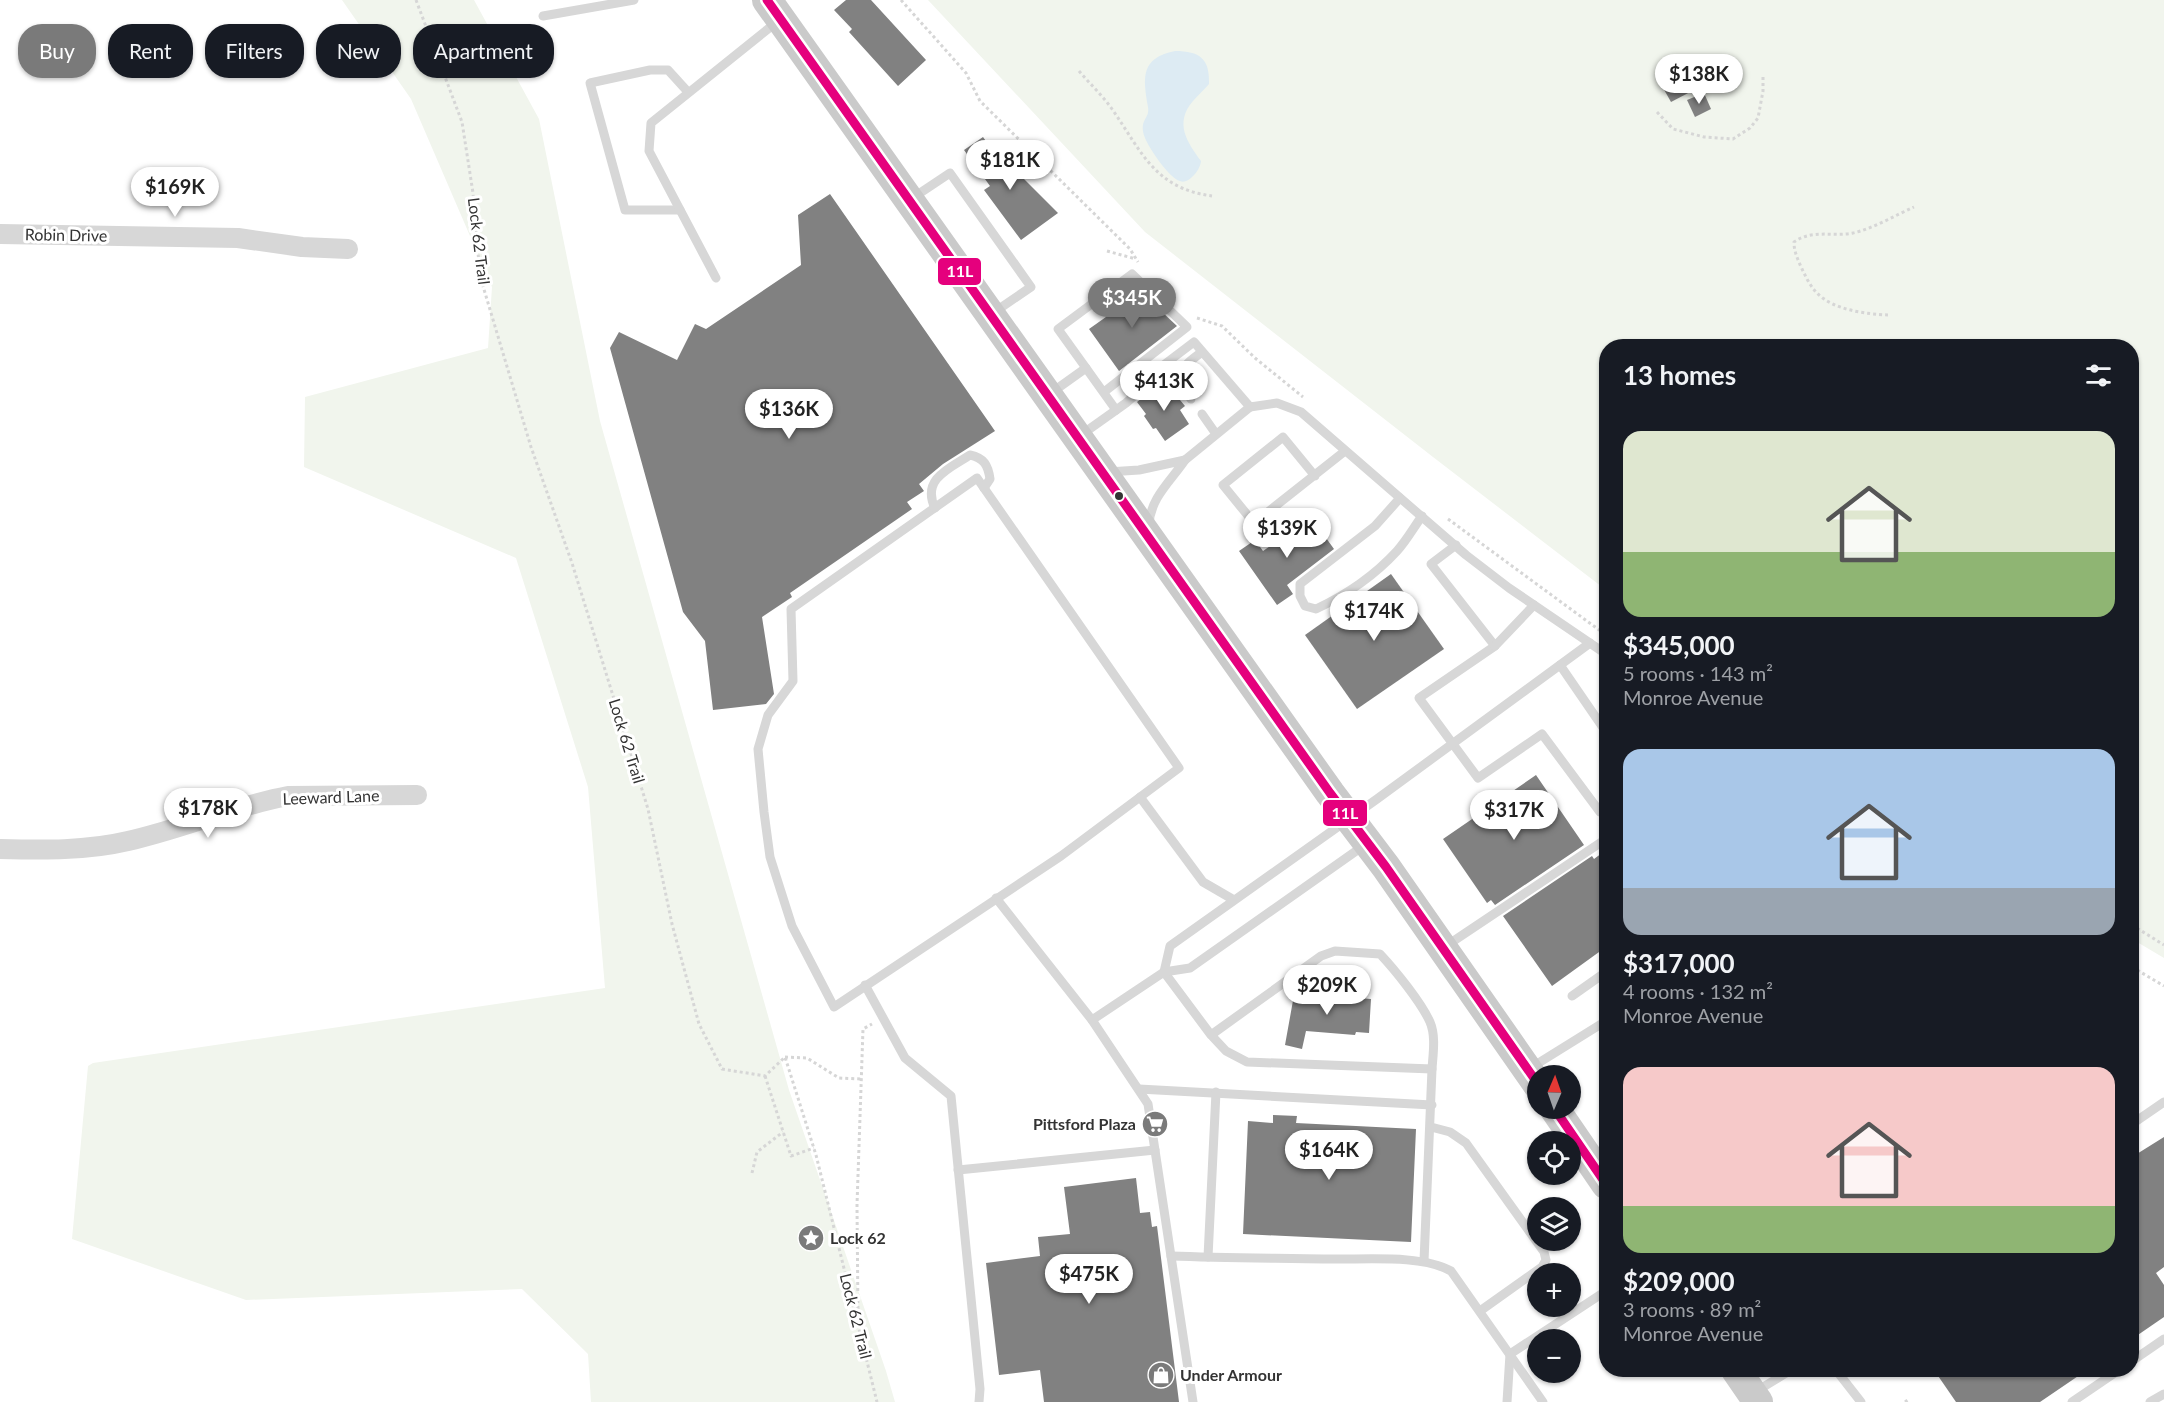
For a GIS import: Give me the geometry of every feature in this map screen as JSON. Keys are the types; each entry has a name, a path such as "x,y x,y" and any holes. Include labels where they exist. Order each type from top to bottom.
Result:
{"main road":[{"path":"774,10 1527,1070"},
{"path":"1562,1119 1598,1166"},
{"path":"1741,1377 1755,1398"}],"street":[{"name":"Robin Drive","path":"0,234 238,238 302,247 348,249"},
{"name":"Leeward Lane","path":"0,849 73,850 102,847 288,796 417,795"}],"lane":[{"path":"543,16 634,0"},
{"path":"716,278 649,151 651,123 688,92 774,10"},
{"path":"680,210 625,210 590,84 650,70 668,70 688,92"},
{"path":"909,200 950,173 1031,286 991,315"},
{"path":"1104,392 1187,327 1132,274 1058,329 1116,410"},
{"path":"1078,437 1116,410 1151,381 1161,367 1194,342 1250,407"},
{"path":"1191,399 1182,386 1180,374 1184,366 1202,352"},
{"path":"1048,395 1086,368"},
{"path":"1148,536 1149,515 1157,495 1185,460 1250,407 1277,403 1301,412 1509,588 1599,649"},
{"path":"1202,414 1216,434"},
{"path":"1315,476 1283,436 1223,485 1254,523 1315,476 1345,451"},
{"path":"935,508 930,498 932,485 938,476 970,455 986,462 990,479 984,488"},
{"path":"1103,472 1118,473 1139,470 1185,460"},
{"path":"977,478 984,488 1179,768 1061,856 834,1007 792,926 770,857 758,749 768,715 793,681 791,609 977,478"},
{"path":"1400,498 1375,526 1300,585 1300,596 1305,606 1316,609 1333,601 1379,568 1398,550 1422,516"},
{"path":"1456,545 1431,564 1495,646"},
{"path":"1534,605 1495,646 1419,699 1478,778 1542,734 1599,811"},
{"path":"1432,1069 1247,1062 1226,1051 1211,1035 1164,972 1170,946 1590,643"},
{"path":"1560,665 1599,722"},
{"path":"1140,797 1203,882 1234,900"},
{"path":"1092,1020 1164,972 1190,968 1368,843"},
{"path":"1442,948 1599,844"},
{"path":"996,898 1092,1020 1148,1104 1193,1402"},
{"path":"1211,1035 1322,956 1335,951 1380,954 1394,969 1430,1023 1433,1037 1424,1261"},
{"path":"1572,996 1599,977"},
{"path":"865,985 905,1058 951,1096 980,1389 979,1402"},
{"path":"1548,1065 1599,1026"},
{"path":"1139,1089 1432,1105"},
{"path":"1208,1257 1216,1092"},
{"path":"2139,1119 2164,1102"},
{"path":"1431,1127 1450,1132 1466,1143 1544,1252 1546,1260 1542,1267 1480,1311"},
{"path":"958,1170 1155,1150"},
{"path":"1171,1256 1424,1261 1440,1265 1451,1272 1543,1402"},
{"path":"1510,1354 1599,1296"},
{"path":"2139,1356 2164,1339"},
{"path":"1507,1402 1510,1354"},
{"path":"1755,1398 1782,1377"},
{"path":"1841,1377 1861,1402"},
{"path":"2072,1402 2109,1377"},
{"path":"2150,1402 2164,1394"}],"path":[{"name":"Lock 62 Trail","path":"416,0 462,122 473,193 480,276 531,447 572,563 648,809 672,924 699,1024 722,1069 765,1076"},
{"path":"901,0 966,73 980,101 1130,249 1142,269"},
{"path":"1079,71 1110,106 1142,155 1166,180 1182,189 1212,196"},
{"path":"1657,112 1673,129 1704,136 1733,139 1750,128 1758,117 1763,91 1763,76"},
{"path":"1888,315 1869,314 1849,309 1818,295 1809,284 1794,249 1794,242 1801,237 1812,235 1856,233 1914,207"},
{"path":"1107,251 1136,259"},
{"path":"1194,317 1221,326 1255,358 1304,398"},
{"path":"1445,517 1599,630"},
{"path":"2139,929 2164,945"},
{"path":"2139,971 2164,986"},
{"path":"858,1323 857,1205 863,1029 883,1017"},
{"name":"Lock 62 Trail","path":"785,1057 814,1148 877,1402"},
{"path":"814,1148 791,1156 765,1076 785,1057 807,1058 839,1077 861,1079"},
{"path":"752,1173 756,1152 783,1132"},
{"path":"1905,1402 1909,1399"}],"shaded area":[{"path":"342,0 474,0 487,24 413,24 413,78 517,78 539,119 600,421 789,1090 895,1402 591,1402 588,1354 522,1289 246,1300 72,1239 88,1066 93,1063 605,988 588,787 516,558 304,467 305,397 488,348 492,287 411,99 396,78 401,78 401,24 359,24"},
{"path":"928,0 2164,0 2164,958 2139,943 2139,339 1599,339 1599,585 1145,232"},
{"path":"1175,51 1184,51 1202,58 1209,75 1209,84 1193,101 1184,117 1183,125 1187,139 1201,161 1195,173 1183,182 1170,174 1160,162 1147,143 1143,132 1143,123 1148,111 1146,71 1155,59"}],"building":[{"path":"846,0 871,0 926,60 898,86 849,32 852,29 834,10"},
{"path":"1686,74 1694,90 1671,102 1662,86"},
{"path":"1704,93 1711,109 1695,117 1687,100"},
{"path":"983,137 1001,162 1005,159 1017,177 1019,174 1058,213 1021,240 984,190 990,186 964,150"},
{"path":"830,194 995,431 943,464 919,484 924,491 907,502 912,509 790,593 792,597 762,617 774,694 766,704 713,710 705,641 683,612 610,348 619,332 677,360 695,324 706,329 801,265 798,215"},
{"path":"1131,283 1177,326 1119,371 1089,329 1130,300 1123,289"},
{"path":"1160,384 1170,397 1175,394 1185,406 1180,410 1189,424 1165,441 1156,428 1153,429 1137,402"},
{"path":"1313,520 1334,549 1287,585 1293,594 1277,605 1239,551 1255,540 1263,551 1298,527 1299,529"},
{"path":"1391,574 1444,649 1357,709 1305,635"},
{"path":"1536,775 1584,845 1495,905 1491,900 1487,903 1443,839"},
{"path":"1599,855 1599,952 1552,986 1503,916 1592,856 1594,859"},
{"path":"1321,994 1360,996 1359,998 1371,999 1369,1033 1356,1032 1355,1035 1306,1031 1302,1049 1285,1045 1294,995 1321,996"},
{"path":"1273,1115 1297,1116 1296,1123 1416,1129 1411,1242 1243,1234 1248,1121 1273,1123"},
{"path":"2164,1137 2164,1267 2156,1273 2164,1285 2164,1317 2139,1334 2139,1153"},
{"path":"1136,1178 1140,1213 1150,1212 1152,1227 1157,1226 1179,1402 1044,1402 1040,1370 999,1375 986,1263 1040,1256 1038,1237 1070,1234 1064,1187"},
{"path":"1939,1377 2077,1377 2040,1402 1956,1402"}],"transit line":[{"name":"11L","path":"767,0 1527,1068"},
{"name":"11L","path":"1562,1119 1599,1174"}],"place":[{"name":"Pittsford Plaza","path":"1155,1124"},
{"name":"Lock 62","path":"811,1238"},
{"name":"Under Armour","path":"1161,1375"}]}
